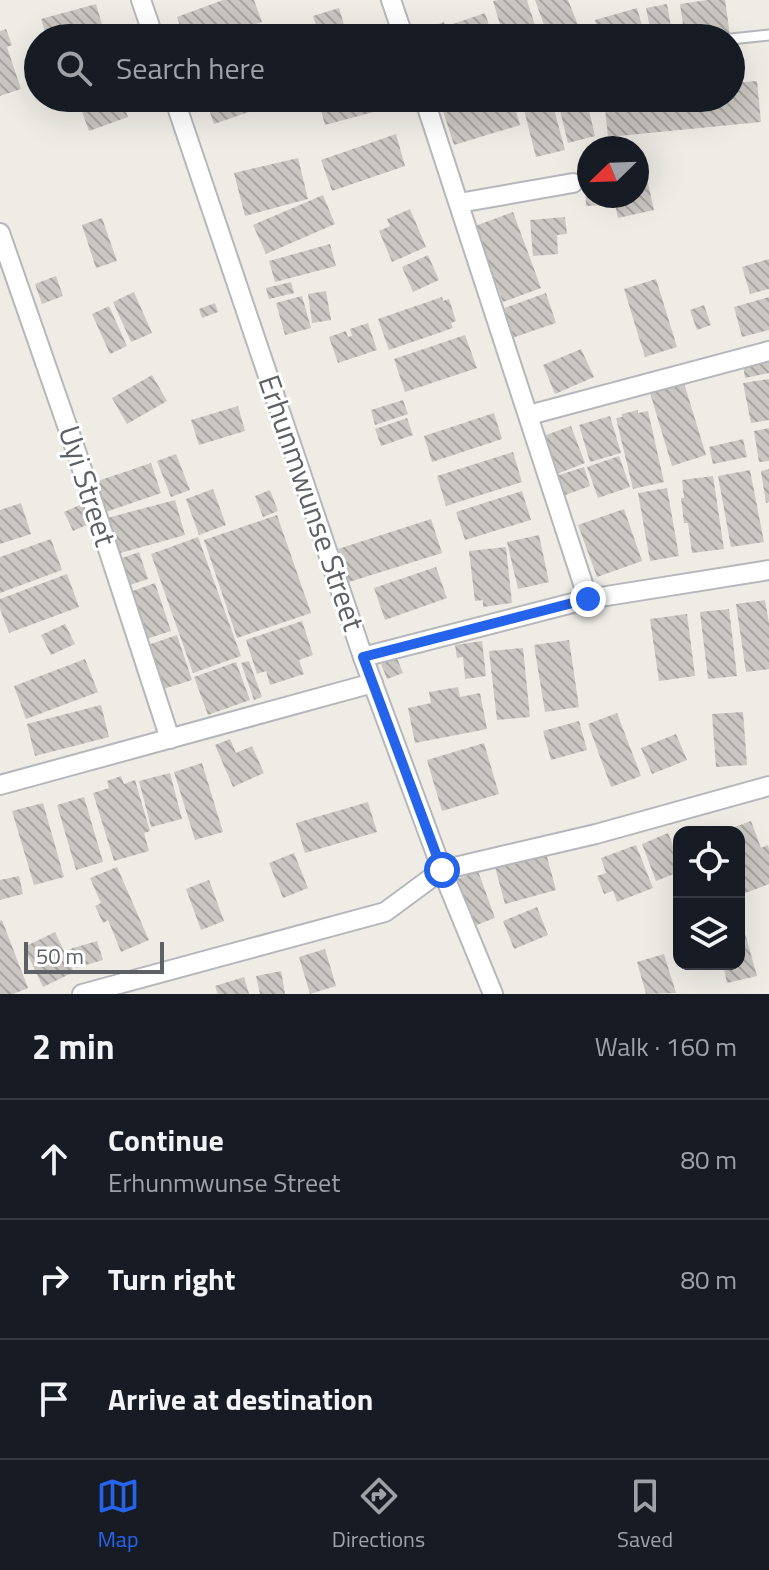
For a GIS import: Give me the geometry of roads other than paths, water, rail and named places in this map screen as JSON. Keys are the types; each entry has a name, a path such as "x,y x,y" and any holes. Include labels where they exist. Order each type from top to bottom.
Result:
{"street":[{"path":"141,0 149,24"},
{"path":"391,0 399,24"},
{"name":"Erhunmwunse Street","path":"179,112 363,657 442,870 493,994"},
{"path":"429,112 588,599"},
{"path":"459,203 573,183"},
{"name":"Uyi Street","path":"0,233 78,457 170,739"},
{"path":"529,415 769,351"},
{"path":"363,657 588,599 769,570"},
{"path":"0,785 373,683"},
{"path":"82,994 385,912 442,870 596,834 769,786"}],"lane":[{"path":"745,38 769,35"}]}
